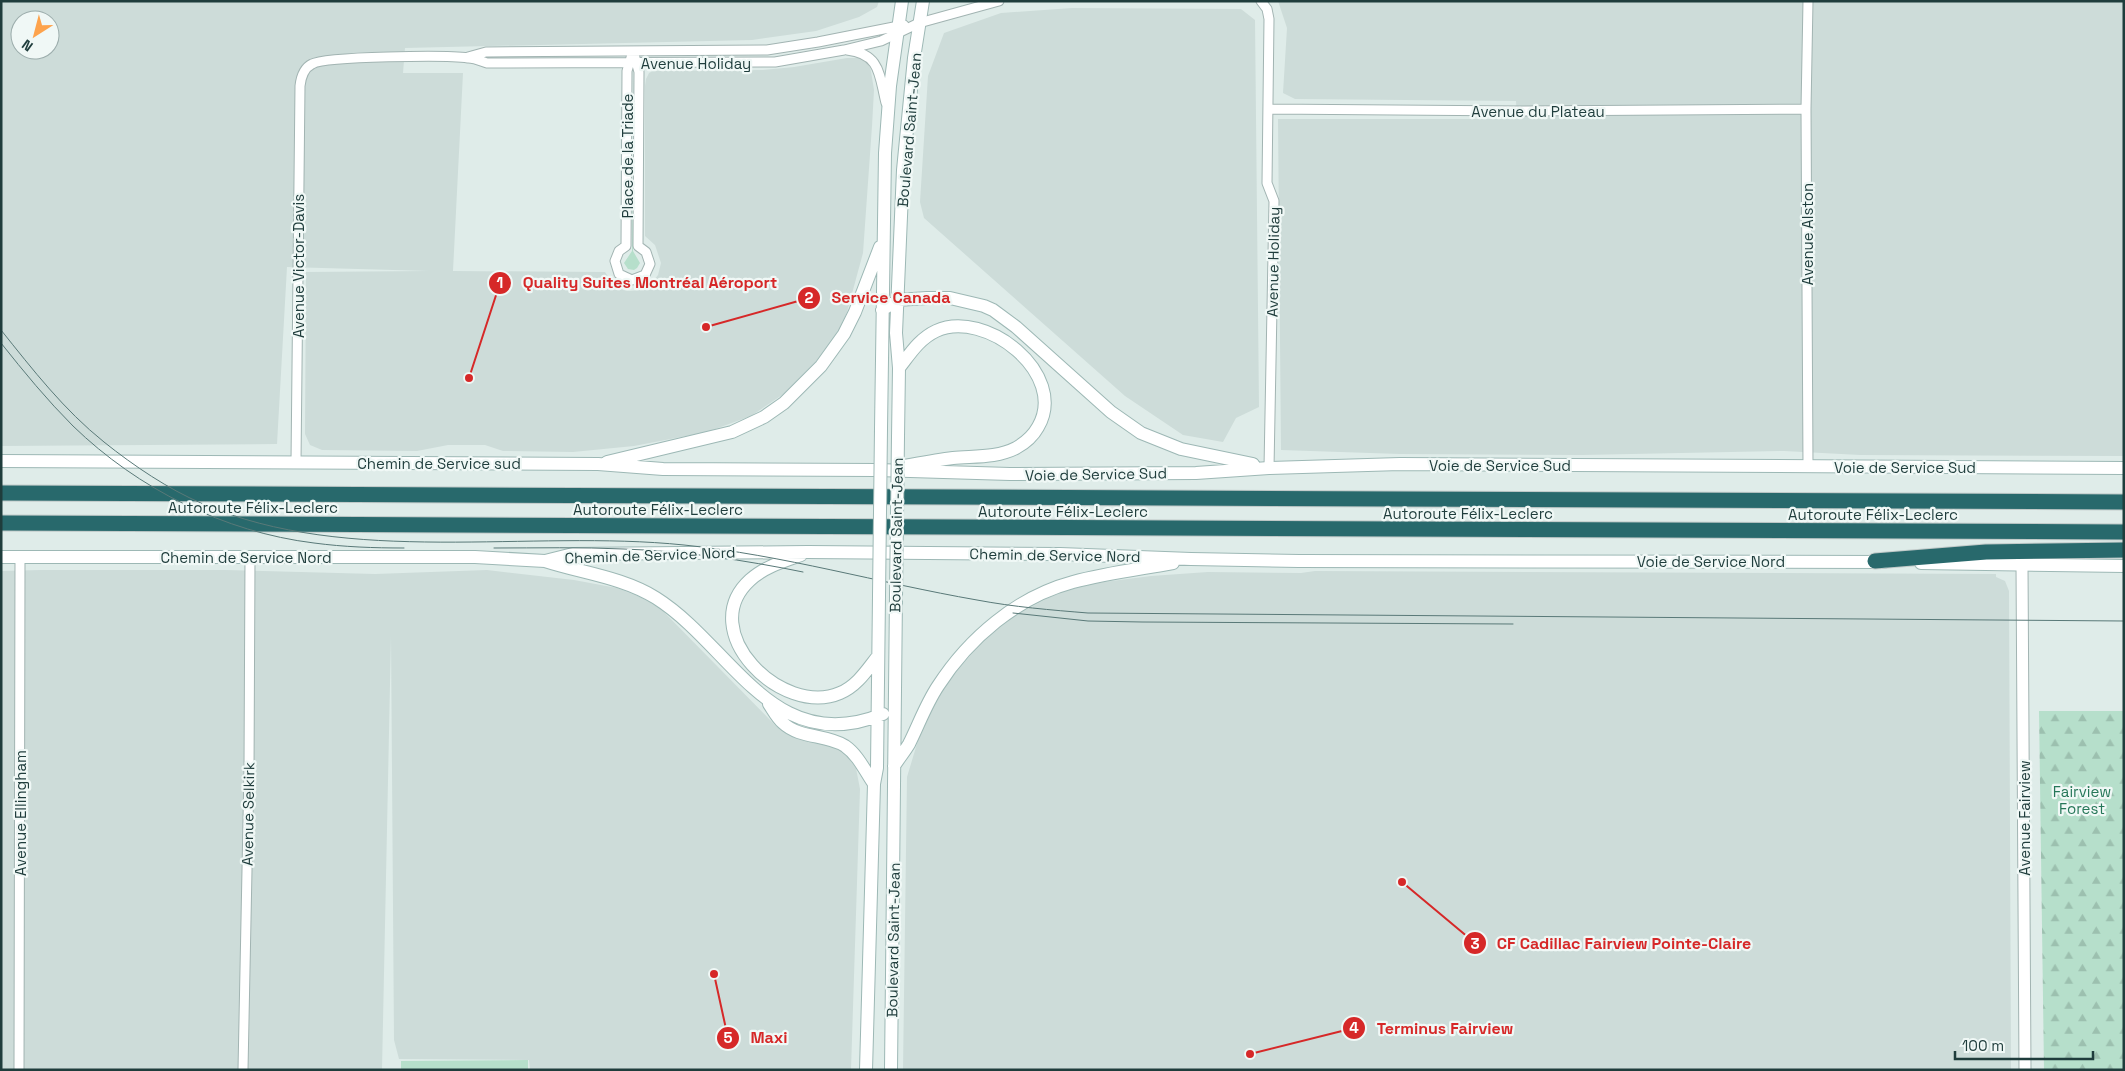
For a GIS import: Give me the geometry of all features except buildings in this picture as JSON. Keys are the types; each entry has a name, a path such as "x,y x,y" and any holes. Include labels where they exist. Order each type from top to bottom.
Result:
{"highway":[{"name":"Autoroute Félix-Leclerc","path":"1,492 2124,502"},
{"name":"Autoroute Félix-Leclerc","path":"1,523 2124,532"},
{"path":"1876,561 1986,552 2124,550"}],"main road":[{"name":"Boulevard Saint-Jean","path":"866,1070 874,784 878,717 884,161 888,109 902,1"},
{"name":"Boulevard Saint-Jean","path":"891,1070 898,429 896,345 907,121 923,1"},
{"path":"598,464 732,432 758,420 784,402 817,371 844,334 855,312 883,240"},
{"path":"882,310 898,300 950,298 984,306 1016,327 1111,412 1141,433 1194,452 1269,468"},
{"path":"877,470 1008,452 1031,437 1040,423 1044,409 1043,388 1037,374 1027,360 1000,339 973,329 956,326 936,331 920,342 898,368"},
{"name":"Chemin de Service sud","path":"1,460 598,464 636,468 706,470 877,470"},
{"name":"Voie de Service Sud","path":"877,470 954,474 1196,473 1269,468 1400,464 2124,468"},
{"path":"808,552 773,565 758,574 738,594 733,608 732,623 734,634 743,653 756,669 771,681 792,692 814,697 832,696 849,689 859,680 878,656"},
{"name":"Chemin de Service Nord","path":"1,557 475,557 545,560 573,554 808,552 1131,555 1191,560 1299,561"},
{"path":"545,560 572,570 625,583 658,600 698,634 766,700 782,723 808,735 837,742 850,750 874,784"},
{"path":"894,766 908,744 929,700 951,667 976,640 1007,614 1041,594 1072,582 1191,560"},
{"name":"Voie de Service Nord","path":"1299,561 1876,561 2124,566"},
{"path":"766,700 793,716 827,724 847,724 878,717 894,710"}],"street":[{"name":"Avenue Holiday","path":"468,58 486,52 767,50 897,30 999,1"},
{"name":"Avenue Holiday","path":"1260,1 1267,9 1270,19 1267,183 1274,201 1269,468"},
{"name":"Avenue Alston","path":"1808,1 1806,109 1808,466"},
{"name":"Avenue Holiday","path":"304,71 311,64 324,60 390,58 468,58 487,63 761,63 844,50 881,40 897,30"},
{"path":"844,50 862,53 875,62 888,109"},
{"name":"Place de la Triade","path":"633,51 633,63 639,77 638,246 648,254 649,266 642,277 632,280 621,276 615,264 617,253 626,246 627,71 633,63"},
{"name":"Avenue Victor-Davis","path":"296,462 298,130 300,86 304,71"},
{"name":"Avenue du Plateau","path":"1269,109 1520,111 1806,109"},
{"name":"Avenue Ellingham","path":"19,1070 20,557"},
{"name":"Avenue Selkirk","path":"243,1070 249,770 250,558"},
{"name":"Avenue Fairview","path":"2022,565 2025,1070"}],"shaded area":[{"path":"1,1 879,1 877,7 859,17 816,31 752,40 405,48 403,73 463,73 453,271 605,272 612,283 623,290 629,291 641,290 651,284 658,275 661,263 655,245 645,236 645,86 649,73 653,71 763,70 847,58 862,58 870,67 874,90 863,253 847,312 839,331 819,358 785,393 751,416 707,432 634,446 573,452 503,451 485,445 448,445 417,451 322,450 310,445 305,434 306,272 429,271 287,267 277,444 1,446"},
{"path":"1278,1 2124,1 2124,456 1860,455 1784,451 1582,455 1400,454 1281,450 1278,119 1517,119 1516,101 1295,99 1283,93 1287,28"},
{"path":"1072,8 1241,9 1255,20 1259,407 1236,418 1223,442 1183,435 1125,396 924,218 920,202 928,76 944,33 1001,13"},
{"path":"225,570 375,574 487,570 574,580 617,588 640,597 661,609 778,728 798,739 832,746 845,753 856,768 860,789 851,1070 530,1070 529,1060 399,1059 394,1040 391,636 382,1070 1,1070 1,571"},
{"path":"1315,571 1996,574 1996,577 2005,581 2009,591 2011,1070 903,1070 907,777 919,737 934,704 953,675 983,641 1014,616 1064,591 1096,583 1151,576 1208,572 1301,573"}],"green space":[{"path":"633,175 633,251 640,263 634,270 628,269 624,263 632,251"},
{"name":"Fairview Forest","path":"2039,711 2124,711 2124,1070 2044,1070"},
{"path":"528,1060 528,1070 401,1070 401,1061"}],"tram line":[{"path":"1,330 76,417 89,430 127,460 177,491 203,504 259,523 318,535 378,540 440,542 625,541 684,545 758,555 991,602 1088,613 2124,621"},
{"path":"1,343 54,406 98,449 154,488 184,504 215,518 280,537 336,545 404,548"},
{"path":"494,548 646,550 736,560 803,572"},
{"path":"1013,613 1088,621 1513,624"}],"place":[{"name":"Service Canada","path":"706,327"},
{"name":"Quality Suites Montréal Aéroport","path":"469,378"},
{"name":"CF Cadillac Fairview Pointe-Claire","path":"1402,882"},
{"name":"Maxi","path":"714,974"},
{"name":"Terminus Fairview","path":"1250,1054"}]}
